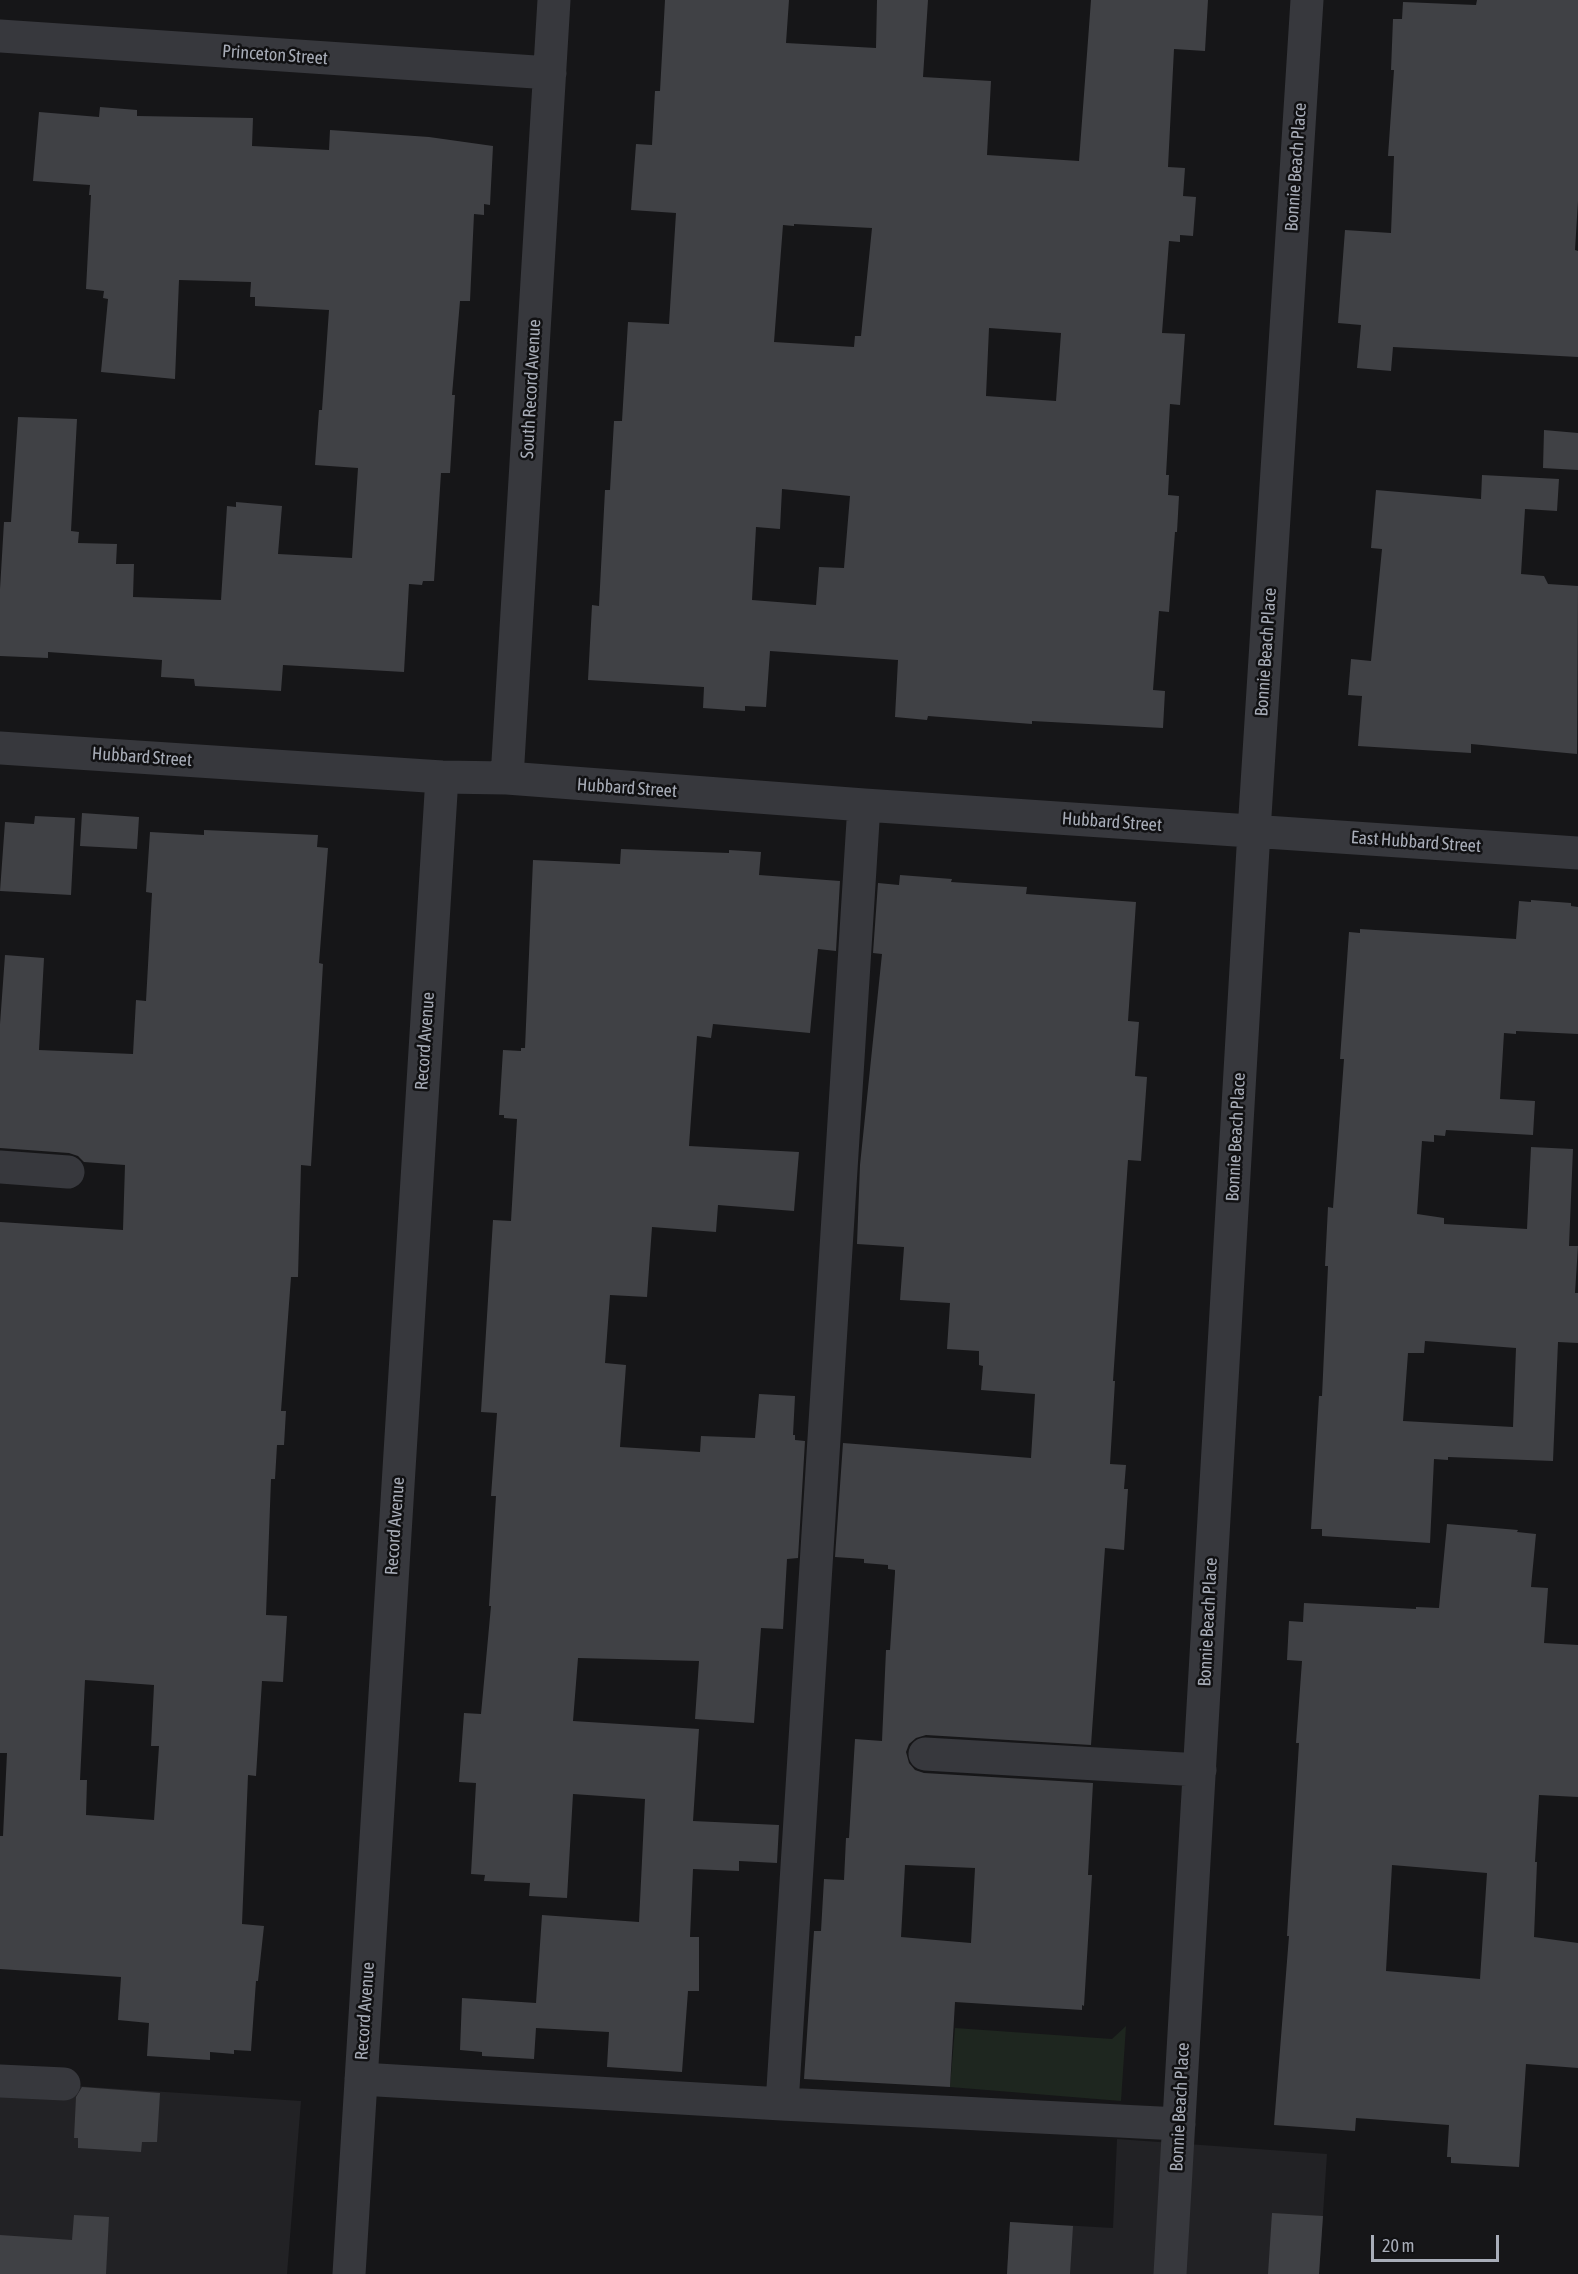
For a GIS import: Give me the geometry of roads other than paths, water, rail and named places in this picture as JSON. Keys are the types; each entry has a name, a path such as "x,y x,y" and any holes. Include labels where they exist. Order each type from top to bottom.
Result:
{"street":[{"name":"South Record Avenue","path":"507,778 554,0"},
{"name":"Bonnie Beach Place","path":"1170,2274 1254,831 1307,0"},
{"name":"Princeton Street","path":"0,36 550,73"},
{"name":"Hubbard Street","path":"0,748 442,777 507,778 864,806 1254,831"},
{"name":"Record Avenue","path":"349,2274 442,777"},
{"path":"782,2104 864,806"},
{"name":"East Hubbard Street","path":"1254,831 1578,853"},
{"path":"0,1167 68,1172"},
{"path":"925,1754 1200,1770"},
{"path":"361,2079 782,2104 1179,2124"},
{"path":"0,2081 64,2084"}]}
